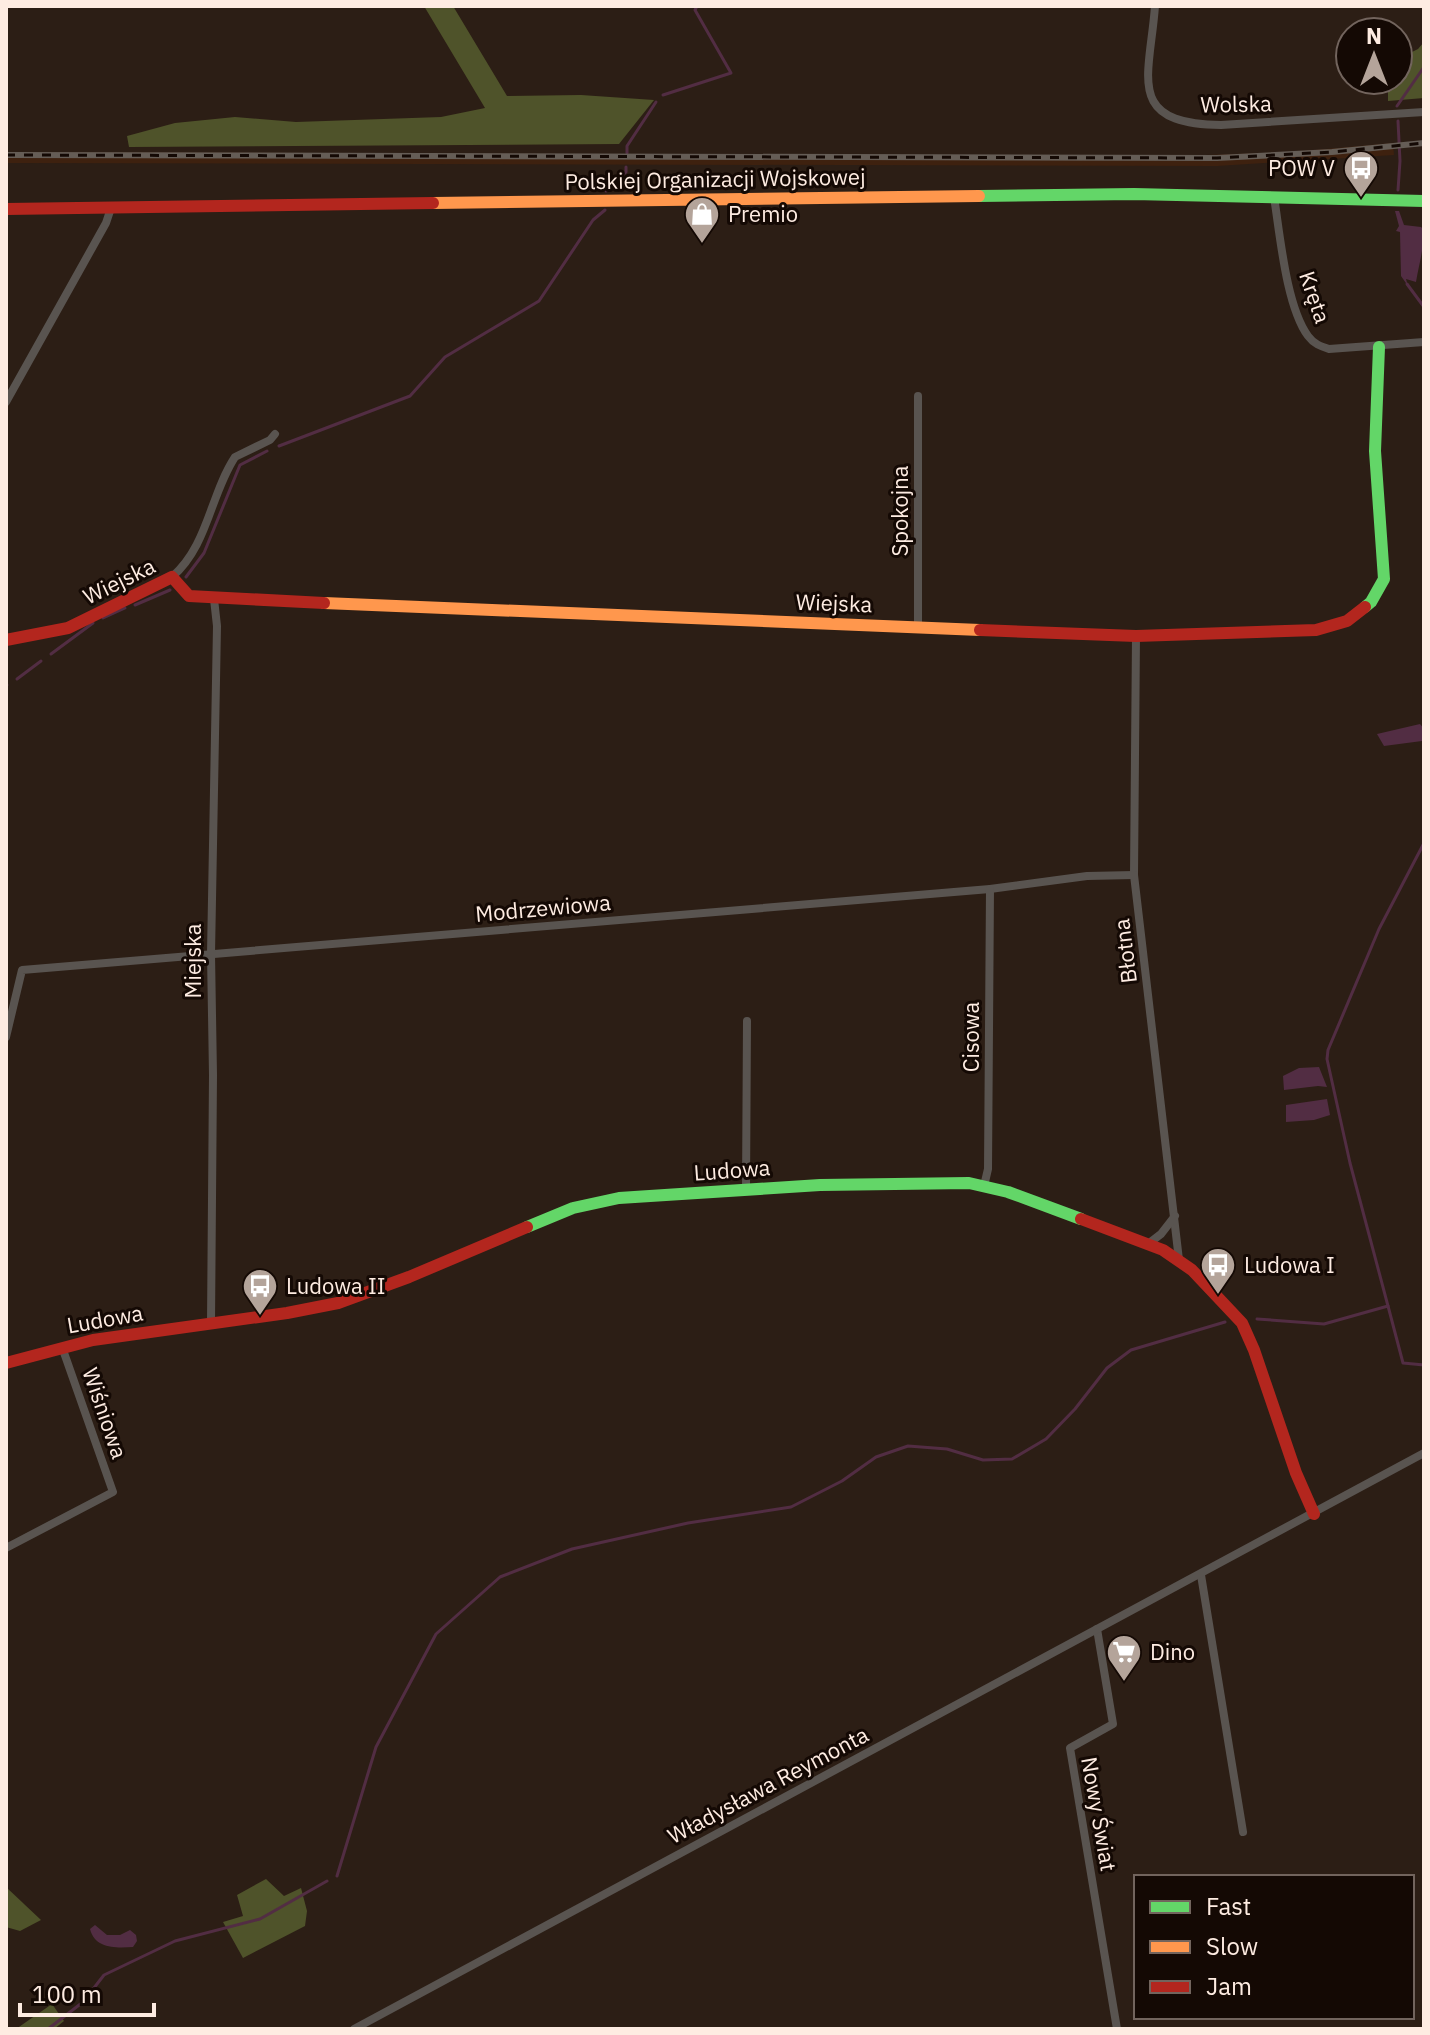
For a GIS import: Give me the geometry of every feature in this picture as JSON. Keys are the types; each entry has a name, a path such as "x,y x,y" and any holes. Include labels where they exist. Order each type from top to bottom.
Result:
{"street":[{"name":"Wolska","path":"1155,6 1147,91 1156,106 1175,119 1221,125 1424,112"},
{"name":"Polskiej Organizacji Wojskowej","path":"6,209 1134,194 1424,201"},
{"name":"Kręta","path":"1274,197 1292,297 1309,337 1317,345 1329,349 1379,347"},
{"path":"6,402 106,223 111,208"},
{"path":"1379,347 1424,342"},
{"name":"Wiejska","path":"6,640 68,628 172,577 189,596 214,599 1136,636 1316,630 1347,621 1371,602 1384,579 1375,451 1379,347"},
{"name":"Spokojna","path":"918,396 918,626"},
{"path":"172,577 184,566 197,546 235,457 270,440 275,434"},
{"name":"Miejska","path":"211,1323 211,954 217,626 214,599"},
{"name":"Błotna","path":"1136,636 1134,875 1179,1260"},
{"name":"Modrzewiowa","path":"6,1037 22,970 990,889 1087,876 1134,875"},
{"name":"Cisowa","path":"984,1186 988,1169 990,889"},
{"path":"746,1189 747,1021"},
{"name":"Ludowa","path":"6,1363 62,1347 312,1309 361,1295 573,1208 595,1202 746,1189 933,1182 984,1186 1148,1244 1179,1260 1231,1310 1248,1335 1296,1473 1314,1514"},
{"path":"1148,1244 1161,1234 1175,1216"},
{"name":"Wiśniowa","path":"6,1548 113,1492 62,1347"},
{"name":"Władysława Reymonta","path":"354,2029 1424,1453"},
{"path":"1201,1575 1243,1832"},
{"name":"Nowy Świat","path":"1097,1629 1113,1724 1070,1748 1117,2029"}],"shaded area":[{"path":"1393,143 1394,155 1217,166 6,163 6,152 1178,156 1293,152"},
{"path":"1395,211 1399,211 1404,225 1424,230 1416,282 1406,279 1408,286 1401,276 1400,232 1396,231 1399,226"},
{"path":"1420,724 1424,729 1422,741 1384,746 1377,734"},
{"path":"1319,1067 1327,1087 1284,1090 1283,1076 1299,1068"},
{"path":"1327,1099 1330,1115 1314,1120 1286,1122 1286,1105"},
{"path":"95,1925 107,1935 120,1935 130,1930 137,1941 133,1947 101,1944 90,1929"}],"green space":[{"path":"424,6 453,6 507,96 581,95 654,100 619,144 129,147 127,136 175,123 235,117 296,122 441,117 485,108"},
{"path":"1424,42 1424,98 1388,101 1388,96 1414,96 1414,51"},
{"path":"266,1879 284,1896 301,1888 307,1911 305,1926 243,1958 223,1922 243,1916 237,1895"},
{"path":"6,1887 41,1920 20,1931 6,1927"},
{"path":"52,2004 64,2021 54,2029 16,2029"}],"waterway":[{"path":"663,95 731,73 695,10 697,6"},
{"path":"1397,106 1424,67"},
{"path":"627,153 627,146 656,102"},
{"path":"1398,121 1398,190"},
{"path":"606,191 626,172 626,167"},
{"path":"279,446 410,396 445,357 539,301 593,220 605,210"},
{"path":"1407,284 1424,307"},
{"path":"186,577 204,553 240,465 267,451"},
{"path":"135,605 170,590"},
{"path":"103,618 125,608"},
{"path":"51,654 93,623"},
{"path":"17,679 41,661"},
{"path":"1257,1319 1324,1324 1388,1306 1350,1163 1327,1059 1328,1050 1379,929 1424,843"},
{"path":"1388,1306 1403,1363 1424,1365"},
{"path":"337,1876 376,1747 436,1634 500,1577 572,1549 688,1523 791,1507 842,1481 876,1457 908,1446 947,1449 983,1460 1012,1459 1046,1439 1075,1409 1107,1368 1131,1350 1225,1322"},
{"path":"48,2029 83,2002 104,1975 175,1941 260,1919 327,1881"}],"railway":[{"path":"6,155 1217,158 1424,143"}],"traffic: fast":[{"path":"979,196 1134,194 1424,201"},
{"path":"1365,607 1384,579 1375,451 1379,347"},
{"path":"527,1227 573,1208 619,1198 820,1185 969,1183 1008,1192 1081,1219"}],"traffic: slow":[{"path":"433,203 979,196"},
{"path":"324,603 980,630"}],"traffic: jam":[{"path":"6,209 433,203"},
{"path":"6,640 68,628 172,577 189,596 324,603"},
{"path":"980,630 1136,636 1316,630 1347,621 1365,607"},
{"path":"1081,1219 1163,1250 1192,1270 1242,1323 1314,1514"},
{"path":"6,1363 93,1340 338,1303 527,1227"}],"place":[{"name":"POW V","path":"1361,199"},
{"name":"Premio","path":"702,245"},
{"name":"Ludowa I","path":"1218,1296"},
{"name":"Ludowa II","path":"260,1317"},
{"name":"Dino","path":"1124,1683"}]}
